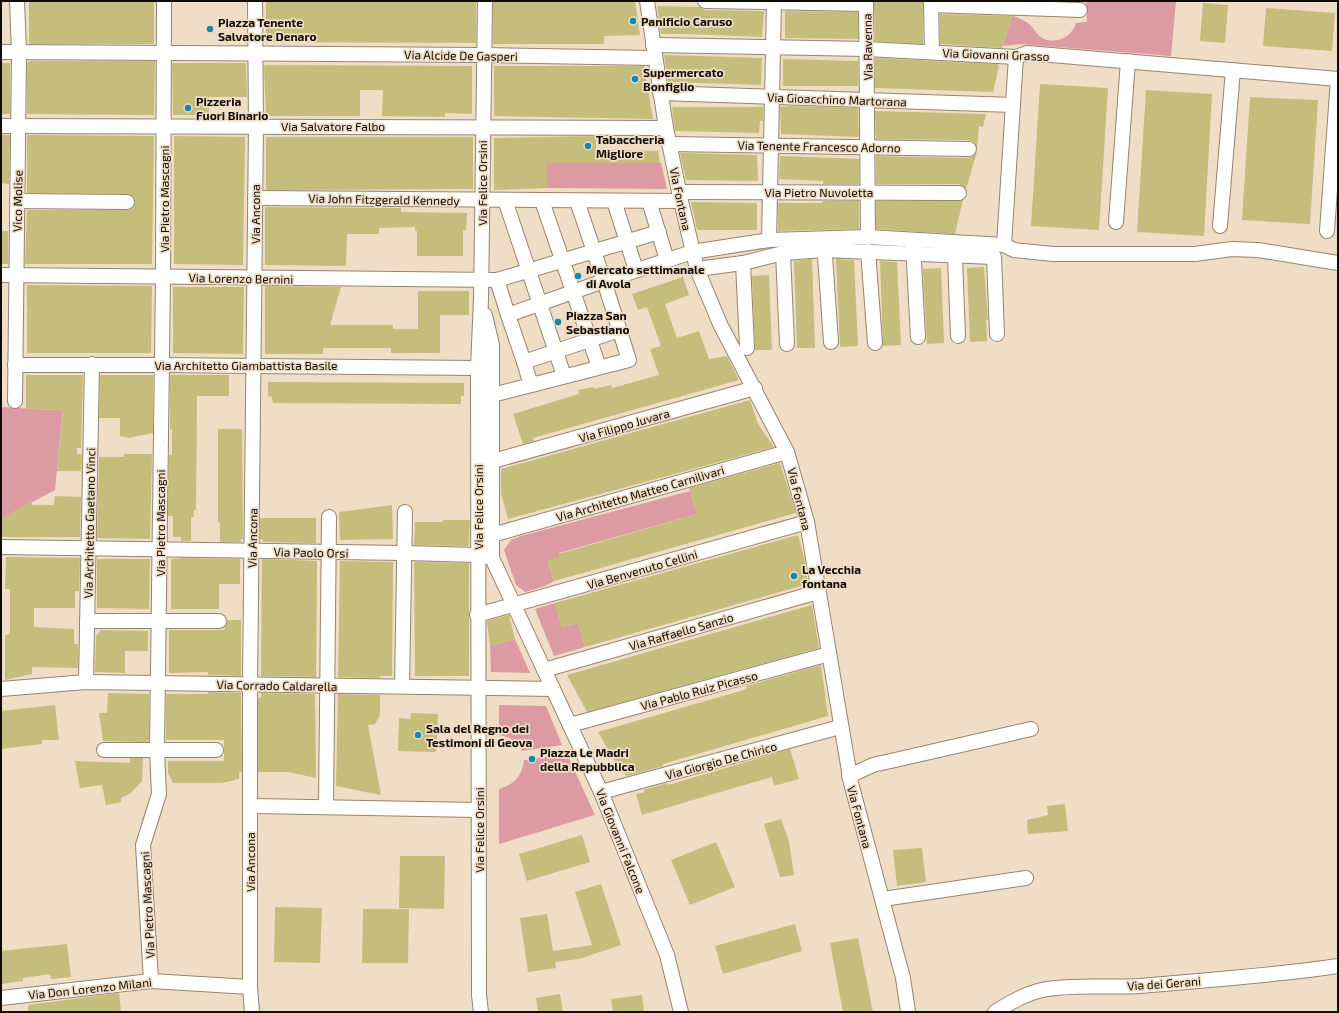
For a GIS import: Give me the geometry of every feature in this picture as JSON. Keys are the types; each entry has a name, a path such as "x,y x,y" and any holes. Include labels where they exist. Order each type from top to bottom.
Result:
{"street":[{"name":"Vico Molise","path":"15,401 19,52 18,1"},
{"name":"Via Pietro Mascagni","path":"151,981 144,845 158,794 157,750 160,620 161,364 165,126 161,56 164,1"},
{"name":"Via Ancona","path":"252,1012 250,987 250,685 256,126 259,57 255,1"},
{"name":"Via Felice Orsini","path":"481,1012 479,996 479,688 477,555 478,368 483,200 485,1"},
{"name":"Via Fontana","path":"647,1 666,128 692,252 697,269 720,324 788,452 807,522 840,727 850,776 903,978 908,1012"},
{"path":"705,1 866,2"},
{"path":"769,240 774,2"},
{"name":"Via Ravenna","path":"866,2 869,193 868,244 875,343"},
{"path":"932,52 931,3 1080,10"},
{"name":"Via Giovanni Grasso","path":"654,51 773,48 932,52 1016,57 1027,53 1338,79"},
{"name":"Via Alcide De Gasperi","path":"161,56 259,57 484,55 654,51"},
{"path":"1,52 161,56"},
{"path":"1004,245 1016,57"},
{"path":"1116,222 1128,61"},
{"path":"1220,226 1233,70"},
{"path":"1327,231 1338,79"},
{"name":"Via Gioacchino Martorana","path":"660,93 1013,105"},
{"name":"Via Salvatore Falbo","path":"1,126 483,126 666,128"},
{"name":"Via Tenente Francesco Adorno","path":"669,144 969,149"},
{"name":"Via Pietro Nuvoletta","path":"680,196 770,192 959,194"},
{"name":"Via John Fitzgerald Kennedy","path":"255,198 649,201 680,196"},
{"path":"17,200 127,202"},
{"path":"505,200 564,376"},
{"path":"542,200 598,367"},
{"path":"492,395 629,360 577,201"},
{"path":"614,201 636,270"},
{"path":"649,201 667,260"},
{"name":"Via Lorenzo Bernini","path":"1,275 497,280 659,232"},
{"path":"508,315 692,252 769,240 824,244 868,244 913,247 1004,245 1014,250 1053,254 1195,254 1232,249 1258,250 1338,264"},
{"path":"697,269 743,263 824,244"},
{"path":"824,244 830,342"},
{"path":"913,247 955,257 994,257 998,334"},
{"path":"913,247 918,337"},
{"path":"783,254 787,344"},
{"path":"955,257 958,336"},
{"path":"743,263 747,348"},
{"path":"497,280 531,385"},
{"path":"477,555 492,558 492,345 481,299"},
{"path":"524,362 620,330"},
{"name":"Via Architetto Gaetano Vinci","path":"86,682 92,364"},
{"name":"Via Architetto Giambattista Basile","path":"15,365 161,364 478,368"},
{"name":"Via Filippo Juvara","path":"493,462 755,388"},
{"name":"Via Architetto Matteo Carnilivari","path":"492,535 788,452"},
{"path":"402,686 405,512"},
{"path":"326,807 329,517"},
{"name":"Via Benvenuto Cellini","path":"477,615 807,522"},
{"name":"Via Paolo Orsi","path":"1,547 477,555"},
{"name":"Via Giovanni Falcone","path":"492,558 601,792 667,955 681,1012"},
{"name":"Via Raffaello Sanzio","path":"544,670 818,592"},
{"path":"87,621 219,621"},
{"name":"Via Pablo Ruiz Picasso","path":"570,726 828,654"},
{"name":"Via Corrado Caldarella","path":"1,689 86,682 553,689"},
{"name":"Via Giorgio De Chirico","path":"601,792 840,727"},
{"path":"850,776 872,765 1031,729"},
{"path":"104,750 216,750"},
{"path":"250,806 478,810"},
{"path":"883,899 1026,878"},
{"name":"Via dei Gerani","path":"995,1012 1020,998 1046,989 1062,987 1131,986 1275,975 1338,966"},
{"name":"Via Don Lorenzo Milani","path":"1,998 151,981 250,987"}],"shaded area":[{"path":"1086,1 1176,1 1171,56 1020,44 1003,46 1012,15 1031,26 1039,36 1044,39 1059,40 1072,32 1076,23 1087,22"},
{"path":"547,163 661,163 667,189 547,188"},
{"path":"1,407 53,410 63,407 55,490 1,519"},
{"path":"690,491 697,514 559,553 560,557 548,562 554,581 545,586 525,592 516,585 504,550 511,540 521,536"},
{"path":"555,603 562,627 578,623 585,647 554,656 535,609"},
{"path":"515,639 530,673 491,672 490,646"},
{"path":"499,705 546,706 562,745 522,751 512,740 499,735"},
{"path":"567,754 595,815 499,844 499,789 509,785 517,779 522,771 524,760"}],"building":[{"path":"29,1 154,1 154,44 29,44"},
{"path":"266,1 476,1 476,43 266,42"},
{"path":"493,1 635,1 640,35 604,36 604,44 493,44"},
{"path":"874,1 923,1 923,44 875,41"},
{"path":"1203,3 1228,5 1225,43 1200,41"},
{"path":"657,6 700,7 705,10 764,11 762,37 661,34"},
{"path":"1266,8 1335,13 1332,51 1263,46"},
{"path":"785,11 858,12 858,39 785,38"},
{"path":"940,14 1012,16 1002,48 940,44"},
{"path":"664,55 762,58 761,85 668,82"},
{"path":"875,58 997,64 999,66 993,92 875,88"},
{"path":"783,59 858,61 858,86 783,86"},
{"path":"29,61 155,61 154,115 27,114 27,63"},
{"path":"1,63 10,63 10,114 1,114"},
{"path":"172,63 246,63 247,97 209,97 209,115 173,115"},
{"path":"264,65 472,66 472,114 445,113 445,117 382,116 383,90 360,90 360,116 266,116"},
{"path":"494,66 644,66 653,119 494,116"},
{"path":"1040,84 1108,88 1099,230 1031,226"},
{"path":"1146,90 1212,94 1204,236 1137,232"},
{"path":"1250,97 1318,100 1310,224 1242,220"},
{"path":"672,107 763,107 763,121 760,121 759,133 675,131"},
{"path":"780,107 858,108 859,137 781,134"},
{"path":"875,111 986,114 983,127 979,126 977,148 974,142 969,140 876,139"},
{"path":"1,135 10,135 9,184 1,183"},
{"path":"27,135 154,136 152,264 25,264 27,210 127,210 132,209 135,202 134,198 127,194 27,193"},
{"path":"174,136 245,137 243,265 174,264"},
{"path":"596,136 596,149 658,151 660,163 547,163 547,188 494,190 494,138"},
{"path":"266,137 473,137 473,189 266,190"},
{"path":"977,152 966,189 959,184 876,184 876,156 969,158"},
{"path":"680,153 757,155 758,181 686,180"},
{"path":"780,156 859,159 859,184 823,184 823,181 779,179"},
{"path":"963,200 955,234 876,229 876,201"},
{"path":"822,201 859,201 859,229 778,231 778,203 822,203"},
{"path":"691,202 757,203 757,230 697,230"},
{"path":"265,207 401,208 401,212 467,213 466,230 463,230 463,256 417,256 417,231 415,231 415,227 379,228 379,234 347,234 346,266 265,265"},
{"path":"1,231 8,231 8,264 1,264"},
{"path":"812,259 815,348 797,348 794,261"},
{"path":"836,259 854,260 858,346 840,347"},
{"path":"880,261 897,262 901,345 883,346"},
{"path":"984,267 988,320 986,320 987,341 970,342 967,268"},
{"path":"941,268 944,343 927,344 923,269"},
{"path":"769,275 772,350 755,350 752,276"},
{"path":"683,277 689,295 665,304 677,338 699,331 709,359 727,356 739,380 533,438 534,441 523,444 513,414 579,394 578,390 594,387 594,389 611,385 612,388 659,375 650,349 661,346 647,307 638,310 632,294"},
{"path":"27,285 152,286 151,353 27,353"},
{"path":"265,286 341,287 330,325 393,325 393,329 418,329 418,291 469,291 469,315 440,315 440,353 391,353 391,348 323,348 323,354 265,354"},
{"path":"173,287 244,287 243,354 173,353"},
{"path":"26,375 83,375 81,448 77,448 77,454 81,454 82,457 81,471 57,471 63,410 26,409"},
{"path":"100,375 153,375 153,433 128,438 120,436 120,418 99,418"},
{"path":"170,375 229,375 229,396 197,396 196,510 194,510 194,517 191,517 191,541 181,541 181,537 173,537 173,516 168,516 169,455 172,455 172,429 170,429"},
{"path":"268,382 464,383 464,396 461,396 461,404 273,403 272,397 268,396"},
{"path":"750,400 758,424 774,447 508,519 501,493 501,469"},
{"path":"218,429 242,429 243,539 241,539 241,542 220,542 220,523 218,522"},
{"path":"124,454 152,454 150,539 97,538 99,457 124,457"},
{"path":"780,463 796,513 554,581 548,561 560,557 559,554 697,514 689,488"},
{"path":"55,496 81,497 80,537 1,537 1,519 32,501 32,505 54,505"},
{"path":"392,505 393,539 340,540 339,512"},
{"path":"260,518 316,518 316,543 263,542 263,540 260,539"},
{"path":"443,520 470,520 469,546 414,545 415,522 443,522"},
{"path":"798,535 805,561 808,584 585,647 578,623 562,627 555,603"},
{"path":"6,557 80,558 79,591 75,591 75,608 34,608 34,627 74,629 74,644 78,644 78,668 32,667 32,674 5,680 5,635 10,634 10,589 5,589"},
{"path":"97,559 150,559 149,609 97,608"},
{"path":"171,559 240,559 240,584 219,584 219,609 171,609"},
{"path":"262,559 317,561 316,677 261,676"},
{"path":"340,561 393,562 392,676 380,676 380,678 338,677"},
{"path":"414,562 469,563 469,676 415,676"},
{"path":"812,605 819,648 587,712 567,675"},
{"path":"509,615 515,639 490,646 487,621"},
{"path":"227,620 241,620 241,676 208,675 208,672 169,673 169,630 224,630"},
{"path":"101,630 148,631 148,651 125,651 125,673 95,672 96,636"},
{"path":"821,665 828,716 663,764 663,766 627,776 620,770 598,732 747,689 746,686"},
{"path":"208,692 241,693 242,772 239,772 239,779 222,783 173,783 168,773 168,761 224,761 224,740 166,740 166,694 208,694"},
{"path":"108,693 149,694 149,740 147,742 103,741 99,713 107,713"},
{"path":"261,693 315,694 316,778 288,772 258,772 258,698 261,698"},
{"path":"338,694 380,695 380,715 375,724 368,725 381,795 336,786"},
{"path":"55,705 59,740 42,740 42,744 1,749 1,711"},
{"name":"Sala del Regno dei Testimoni di Geova","path":"411,713 438,714 436,752 398,751 399,718 410,719"},
{"path":"790,749 799,779 774,786 772,777 642,815 636,794 645,792 643,790 668,783 668,785"},
{"path":"130,758 143,758 142,781 131,793 121,798 121,802 106,805 102,785 80,788 75,761 130,763"},
{"path":"1065,804 1068,831 1028,834 1027,820 1048,815 1047,806"},
{"path":"781,819 789,841 794,875 780,877 764,824"},
{"path":"582,835 590,862 527,881 519,854"},
{"path":"716,842 735,887 690,905 671,860"},
{"path":"922,848 926,882 897,886 893,850"},
{"path":"400,856 445,856 444,909 399,908"},
{"path":"601,884 621,945 579,959 555,962 556,968 528,972 520,918 547,914 553,951 592,945 575,892"},
{"path":"275,907 322,908 320,963 274,962"},
{"path":"363,909 409,909 408,963 362,963"},
{"path":"795,924 802,951 723,974 715,946"},
{"path":"858,938 873,1012 843,1012 830,943"},
{"path":"67,944 71,977 51,979 50,974 23,978 23,981 1,984 1,951"},
{"path":"119,993 121,1012 28,1012 28,1005"},
{"path":"560,994 563,1012 538,1012 536,998"},
{"path":"642,995 644,1012 613,1012 611,999"}],"place":[{"name":"Panificio Caruso","path":"633,21"},
{"name":"Piazza Tenente Salvatore Denaro","path":"210,29"},
{"name":"Supermercato Bonfiglio","path":"635,79"},
{"name":"Pizzeria Fuori Binario","path":"188,108"},
{"name":"Tabaccheria Migliore","path":"588,146"},
{"name":"Mercato settimanale di Avola","path":"578,276"},
{"name":"Piazza San Sebastiano","path":"558,322"},
{"name":"La Vecchia fontana","path":"794,576"},
{"name":"Sala del Regno dei Testimoni di Geova","path":"418,735"},
{"name":"Piazza Le Madri della Repubblica","path":"532,759"}]}
